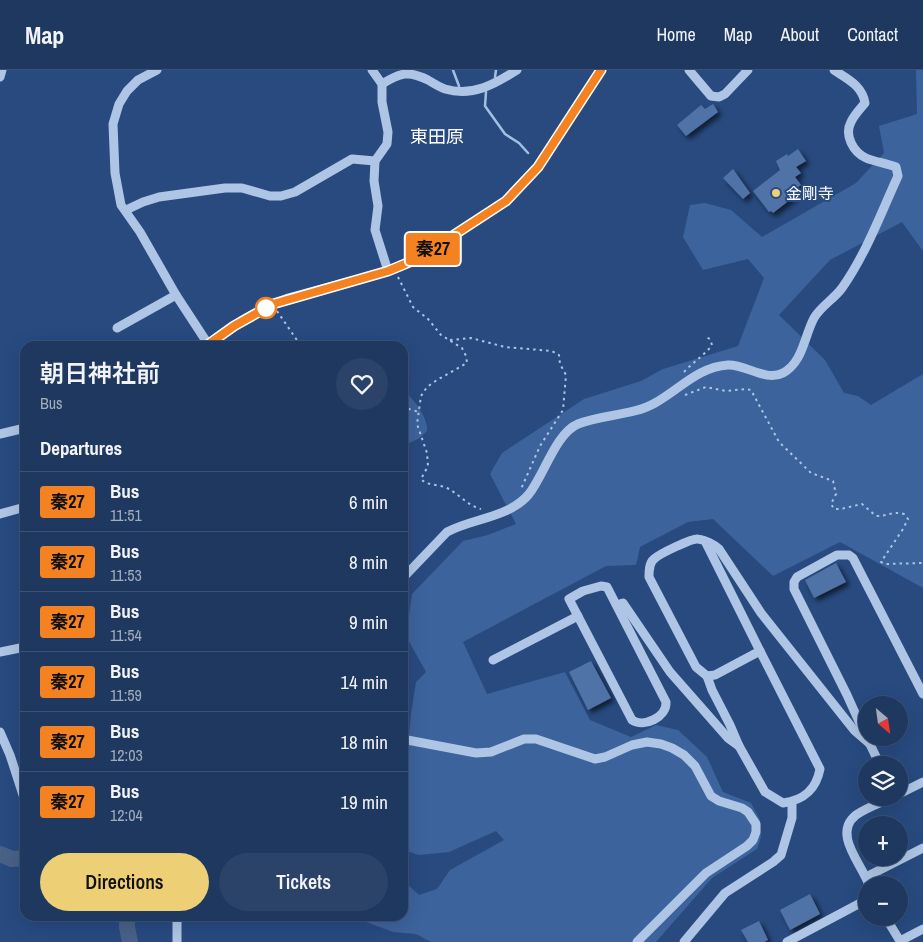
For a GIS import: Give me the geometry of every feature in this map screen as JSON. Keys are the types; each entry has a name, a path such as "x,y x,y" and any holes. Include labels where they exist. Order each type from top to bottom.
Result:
{"street":[{"path":"0,77 2,70"},
{"path":"372,70 382,84 382,102 388,132 386,144 375,161 374,181 378,206 375,230 391,270"},
{"path":"382,84 398,74 408,73 422,76 444,89 470,91 494,85 518,70"},
{"path":"213,341 234,326 273,304 391,270 417,259 506,201 538,167 601,70"},
{"path":"689,70 711,96 719,97 725,94 748,70"},
{"path":"408,573 447,532 498,514 512,507 528,494 567,430 579,424 655,404 692,377 708,368 729,365 738,366 766,375 780,374 791,368 800,355 813,319 819,310 841,290 857,264 898,176 896,167 866,158 857,152 850,140 848,128 865,103 863,94 859,88 834,70"},
{"path":"154,71 138,80 127,91 119,104 114,124 114,173 121,205 140,232 205,341"},
{"path":"126,210 159,197 225,188 242,188 270,196 281,196 295,192 352,159 375,161"},
{"path":"117,328 176,295"},
{"path":"0,434 20,429"},
{"path":"0,514 20,508"},
{"path":"705,541 820,769 817,781 812,789 792,802 783,803 765,792 739,746 707,676 696,667 650,577 648,571 654,559 696,538 705,541 714,544 761,613 858,733"},
{"path":"858,721 794,589 794,582 797,577 837,556 849,555 853,558 923,694"},
{"path":"607,587 616,605 666,702 665,711 662,714 643,724 632,720 569,598 583,590 607,587"},
{"path":"616,605 623,603 670,672 728,738 739,746"},
{"path":"493,660 578,616"},
{"path":"0,652 20,648"},
{"path":"707,676 715,675 760,651"},
{"path":"0,732 20,786"},
{"path":"408,740 476,753 491,752 524,739 536,739 595,758 605,757 632,745 647,742 661,744 684,755 695,766 711,796 748,812 756,824 756,832 748,846 706,873 637,942"},
{"path":"908,790 923,782"},
{"path":"684,942 725,893 773,862 781,854 792,818 792,802"},
{"path":"864,876 847,842 846,831 856,815 875,806"},
{"path":"875,876 923,848"},
{"path":"787,942 858,904"},
{"path":"177,921 177,942"},
{"path":"891,926 899,941 923,928"}],"path":[{"path":"391,270 413,307 428,319 441,335 462,348 467,363 427,387 422,396 417,424 427,454 428,466 420,480 424,483 447,488 475,508 483,510"},
{"path":"273,304 298,341"},
{"path":"682,373 708,351 712,344 710,339 704,336"},
{"path":"450,340 472,338 505,347 552,351 558,355 566,375 563,410 540,446 512,507"},
{"path":"671,392 675,398 706,387 721,390 751,390 779,442 811,473 833,481 836,494 831,504 834,509 862,504 876,516 884,516 896,511 904,514 908,519 881,562 885,564 923,563"},
{"path":"408,409 419,412"}],"shaded area":[{"path":"916,70 923,70 923,251 902,222 830,260 779,315 825,360 844,393 858,396 871,405 923,374 923,588 840,542 773,576 713,519 688,522 640,547 636,565 606,566 463,642 487,694 565,672 590,720 631,737 656,725 678,730 707,757 723,792 751,803 760,820 761,837 757,849 712,878 656,942 431,942 416,934 393,932 363,921 408,921 408,885 419,895 437,889 450,870 504,840 496,831 449,852 419,855 408,852 408,748 411,713 416,682 426,672 408,640 408,622 412,594 463,541 488,535 516,524 490,474 502,453 584,399 641,381 663,369 738,346 764,278 748,259 703,270 683,237 690,205 705,203 731,210 762,237 856,183 884,153 879,126 917,114"},
{"path":"408,394 419,408 427,426 427,431 420,438 408,444"}],"building":[{"path":"713,104 718,112 686,136 677,125 701,105 705,109"},
{"path":"798,149 806,161 796,167 801,173 795,177 801,185 795,189 798,192 773,213 769,212 753,191 780,170 776,161"},
{"path":"733,169 750,193 743,199 723,178"},
{"path":"836,563 846,582 814,598 805,580"},
{"path":"591,661 611,698 588,710 569,672"},
{"path":"810,894 820,914 790,930 780,910"},
{"path":"759,921 768,940 764,942 748,942 741,930"}],"waterway":[{"path":"453,70 459,86"},
{"path":"495,77 496,70"},
{"path":"486,92 485,106 505,134 519,143 528,153"},
{"path":"0,854 12,859 20,858"},
{"path":"127,921 130,942"}],"bus line":[{"name":"秦27","path":"213,341 234,326 273,304 288,298 388,271 417,259 506,201 538,167 601,70"}],"place":[{"name":"金剛寺","path":"776,193"}],"district":[{"name":"東田原","path":"437,137"}]}
